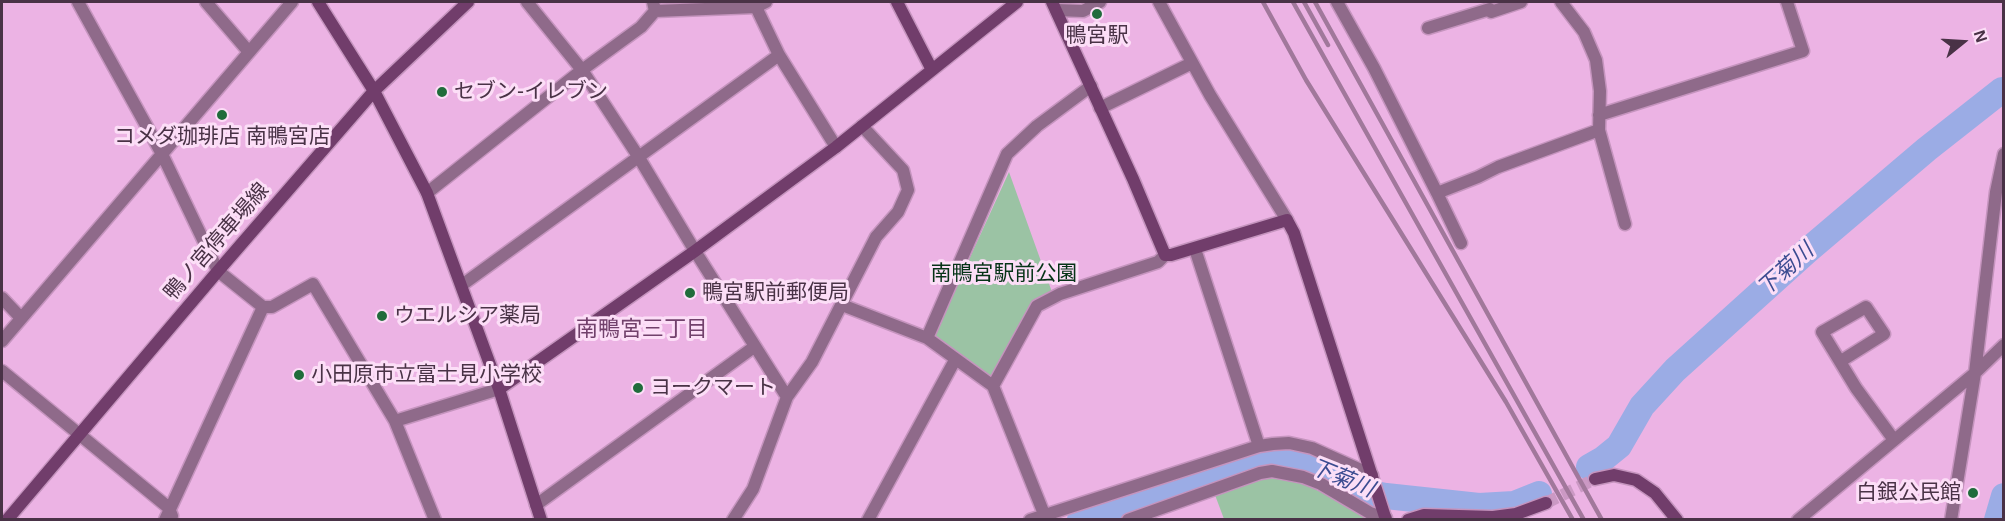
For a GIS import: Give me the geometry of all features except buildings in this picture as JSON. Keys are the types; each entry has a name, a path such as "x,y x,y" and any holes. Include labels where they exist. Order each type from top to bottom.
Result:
{"street":[{"path":"78,2 162,154 218,271 263,307 272,306 313,284 395,420 435,519"},
{"path":"206,2 249,51"},
{"path":"2,341 292,2"},
{"path":"318,2 374,91 427,193 462,285 541,519"},
{"name":"鴨ノ宮停車場線","path":"7,519 374,91 468,2"},
{"path":"527,2 582,70 787,397"},
{"path":"897,2 932,70"},
{"path":"395,420 498,389 694,251 836,147 1017,2"},
{"path":"1054,6 1071,2"},
{"path":"1054,6 1083,11 1100,2"},
{"path":"1128,519 1260,473 1272,471 1303,477 1321,484 1370,513 1385,516 1294,233 1192,63 1160,2"},
{"path":"1337,2 1374,68 1461,243"},
{"path":"1428,28 1521,2"},
{"path":"1562,2 1584,32 1596,60 1600,91 1599,130 1625,224"},
{"path":"1599,116 1803,51 1787,2"},
{"path":"427,193 582,70 641,27 654,6 760,3 779,55 836,147"},
{"path":"1054,6 1165,255"},
{"path":"462,285 779,55"},
{"path":"1100,108 1192,63"},
{"path":"927,338 1006,154 1036,126 1091,86"},
{"path":"733,519 753,489 787,397 812,362 876,237 898,212 908,190 903,170 862,126"},
{"path":"1437,193 1498,167 1599,130"},
{"path":"1951,519 1975,373 2004,154"},
{"path":"993,386 1037,306 1060,294 1158,262 1165,255 1195,249 1287,220"},
{"path":"1195,249 1259,446"},
{"path":"2,298 21,318"},
{"path":"842,305 927,338 993,386 1045,517"},
{"path":"2,370 80,435 169,516 263,307"},
{"path":"1841,361 1884,334 1866,307 1822,332 1856,388 1894,440"},
{"path":"1798,519 1975,373 2004,345"},
{"path":"537,505 754,347"},
{"path":"868,519 955,360"},
{"path":"1030,519 1045,517 1259,446 1289,443 1312,448 1374,478"},
{"path":"1595,479 1614,475 1635,480 1655,493 1677,519"},
{"path":"1408,519 1424,515 1493,517 1516,514 1545,503"}],"green space":[{"name":"南鴨宮駅前公園","path":"1009,172 1052,292 1031,303 991,378 934,336"},
{"path":"1266,478 1298,480 1371,519 1224,519 1215,495"}],"waterway":[{"name":"下菊川","path":"1589,467 1619,446 1642,406 1675,370 1807,251 1927,149 2002,90"},
{"name":"下菊川","path":"1080,520 1264,460 1290,459 1309,463 1364,492 1386,496 1479,506 1514,504 1539,494"},
{"path":"1997,520 2004,496"}],"tunnel":[{"path":"1546,503 1595,479"}],"railway":[{"path":"1263,2 1306,80 1506,402 1573,520"},
{"path":"1293,2 1584,520"},
{"path":"1304,2 1328,45"},
{"path":"1315,2 1602,520"}],"place":[{"name":"鴨宮駅","path":"1097,14"},
{"name":"セブン-イレブン","path":"442,92"},
{"name":"コメダ珈琲店 南鴨宮店","path":"222,115"},
{"name":"鴨宮駅前郵便局","path":"690,293"},
{"name":"ウエルシア薬局","path":"382,316"},
{"name":"小田原市立富士見小学校","path":"299,375"},
{"name":"ヨークマート","path":"638,388"},
{"name":"白銀公民館","path":"1973,493"}],"district":[{"name":"南鴨宮三丁目","path":"642,330"}]}
